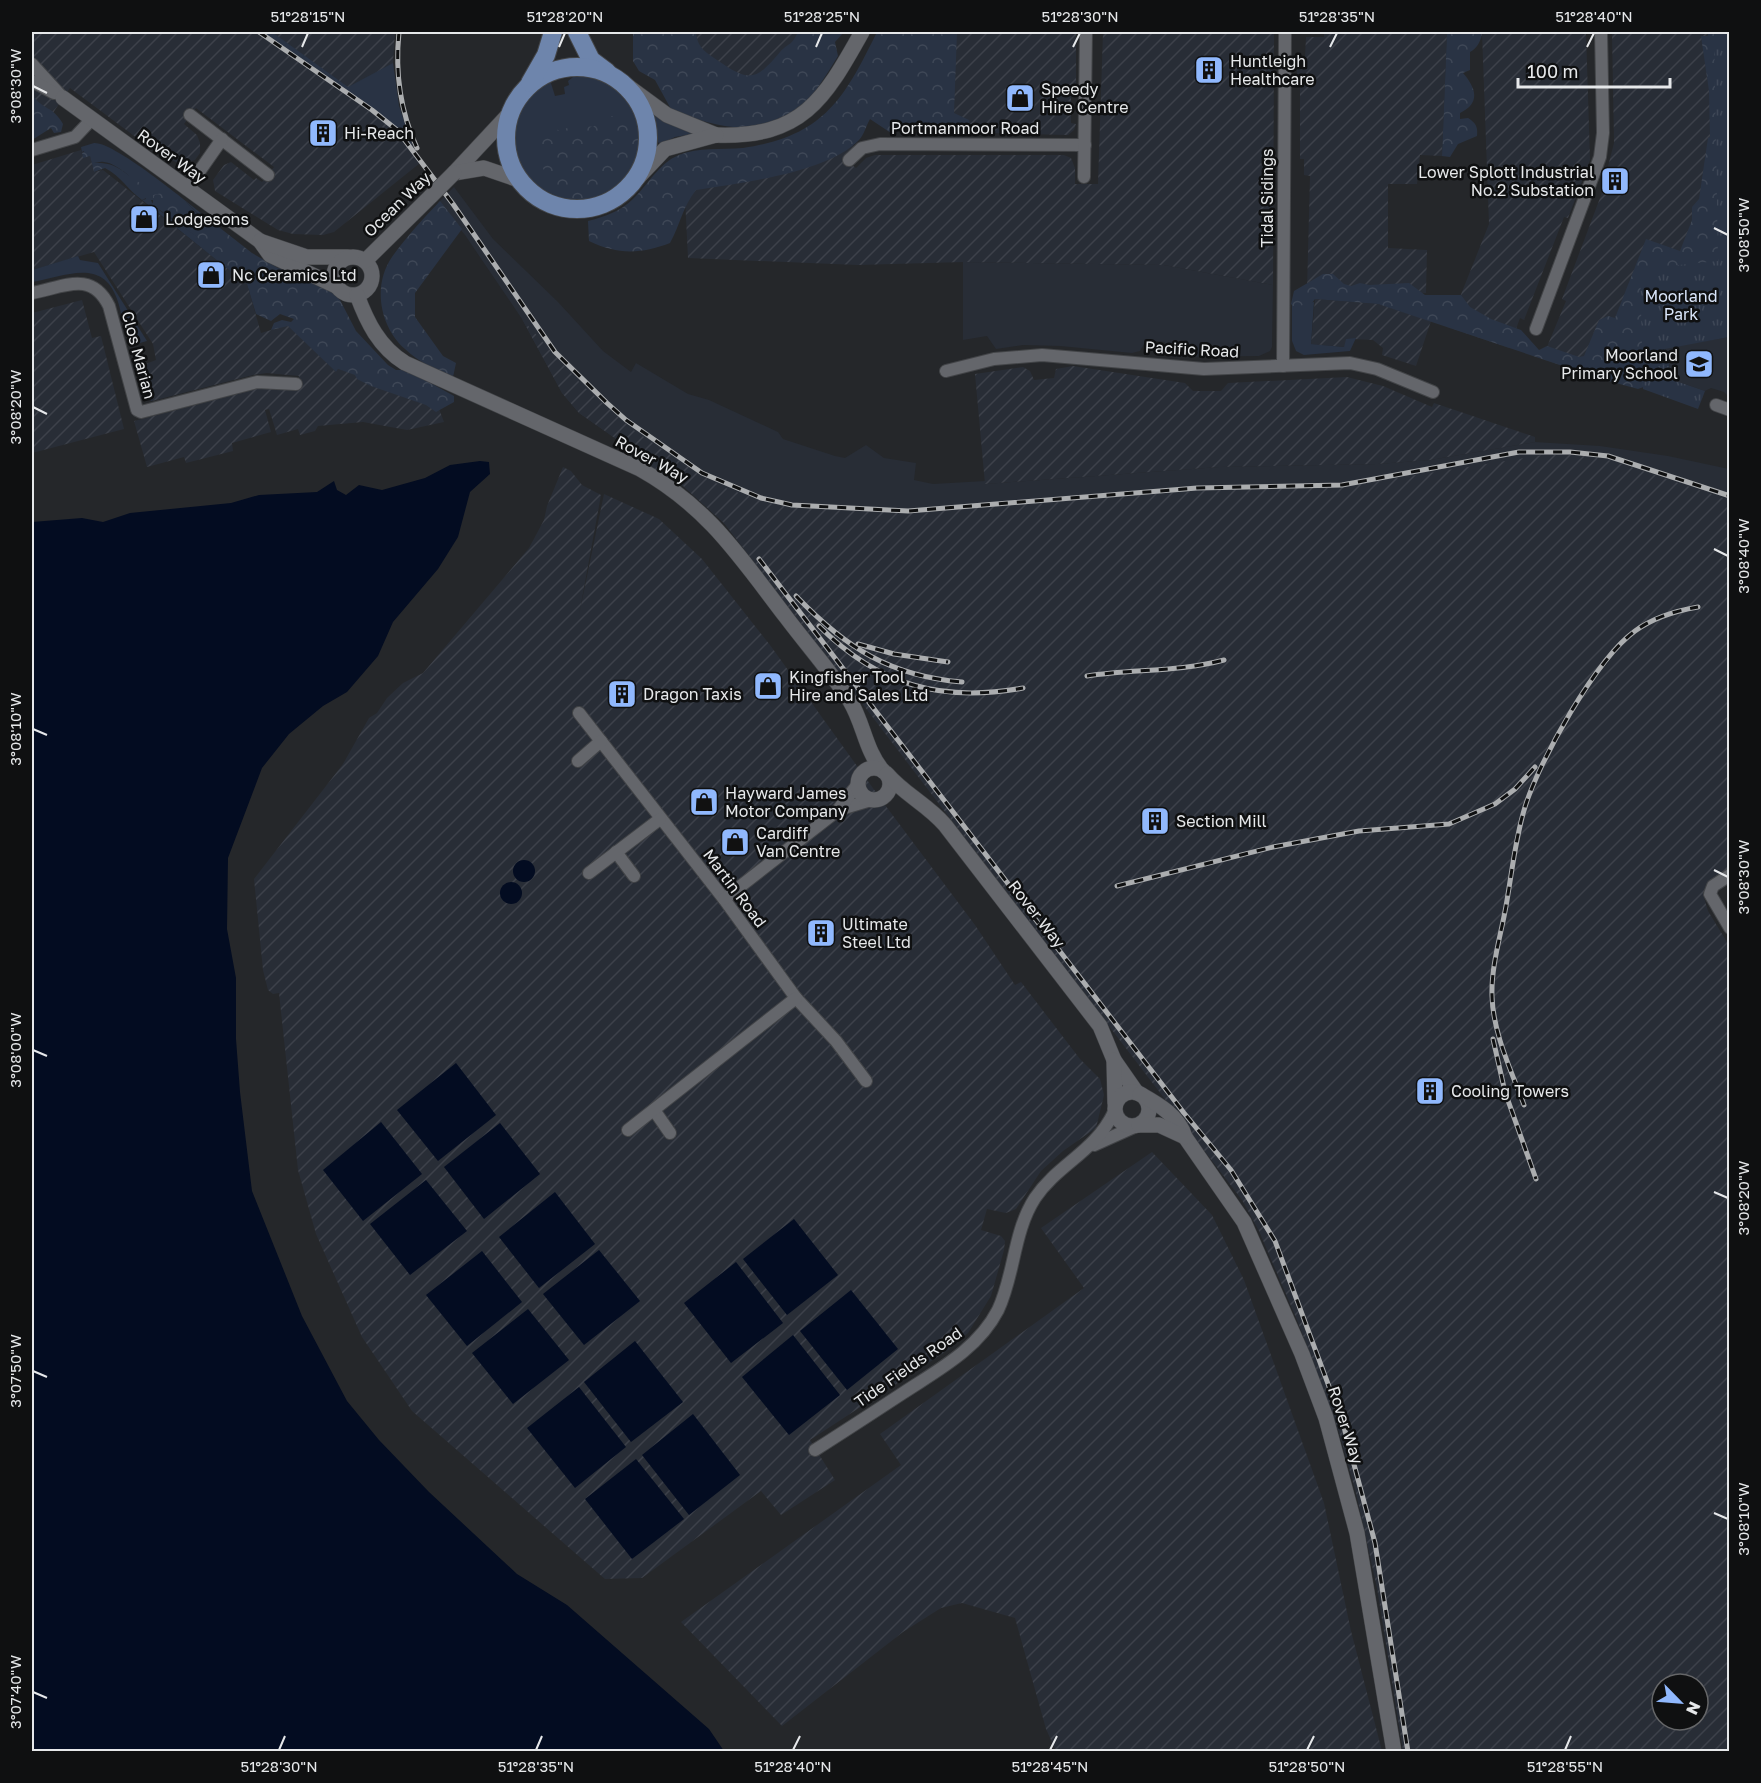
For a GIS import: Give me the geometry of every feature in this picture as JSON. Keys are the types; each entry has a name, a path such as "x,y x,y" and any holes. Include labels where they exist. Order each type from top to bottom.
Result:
{"main road":[{"path":"553,32 546,56 509,114 506,145 509,160 519,180 530,192 544,201 578,210 612,201 630,186 645,160 648,131 641,108 613,76 591,60 580,40"},
{"path":"530,83 544,75 574,67 613,76"}],"street":[{"path":"630,186 665,149 716,135 753,135 802,116 831,86 862,32"},
{"path":"1084,177 1086,32"},
{"name":"Tidal Sidings","path":"1282,366 1284,32"},
{"path":"1536,329 1600,157 1603,133 1601,32"},
{"path":"32,64 63,98"},
{"path":"613,76 667,115 716,135"},
{"path":"32,81 63,98"},
{"name":"Rover Way","path":"63,98 260,241 306,256 348,257"},
{"name":"Ocean Way","path":"365,261 454,173 509,114"},
{"path":"190,115 268,175"},
{"path":"32,150 75,137 92,119"},
{"path":"187,189 222,139"},
{"name":"Portmanmoor Road","path":"849,159 862,148 880,144 1085,145"},
{"name":"Ocean Way","path":"454,173 484,168 519,180"},
{"name":"Rover Way","path":"260,241 270,255 336,286"},
{"path":"348,257 365,261 372,277 367,289 357,295 345,293 336,286 335,268 348,257"},
{"name":"Clos Marian","path":"32,293 74,283 93,287 102,295 109,306 137,410 141,412 257,382 296,384"},
{"name":"Rover Way","path":"357,295 368,323 385,347 405,363 640,469 676,491 698,509 725,538 850,702 863,737 885,773 931,809 945,825 1085,1007 1106,1038 1114,1060 1138,1094 1171,1116 1182,1129 1185,1137 1244,1222 1294,1335 1326,1418 1361,1552 1394,1752"},
{"name":"Pacific Road","path":"945,370 994,359 1042,355 1196,369 1360,364 1433,392"},
{"path":"1716,405 1730,410"},
{"name":"Martin Road","path":"579,713 724,899 796,998 836,1041 866,1081"},
{"name":"Rover Way","path":"858,782 863,737"},
{"path":"578,761 601,741"},
{"path":"724,899 837,811 869,769 885,773 890,784 877,799"},
{"path":"858,782 860,793 877,799"},
{"path":"837,811 894,796 918,801"},
{"path":"589,873 660,819"},
{"path":"616,852 634,876"},
{"path":"1730,875 1713,886 1710,894 1730,928"},
{"path":"628,1130 796,998"},
{"name":"Rover Way","path":"1114,1060 1115,1108"},
{"path":"1137,1126 1149,1113 1147,1102 1138,1094 1122,1095 1115,1108 1119,1122 1137,1126 1159,1125 1185,1137"},
{"name":"Tide Fields Road","path":"815,1450 955,1359 981,1335 1003,1298 1020,1229 1030,1207 1043,1187 1100,1137 1115,1108"},
{"path":"654,1110 670,1133"},
{"name":"Tide Fields Road","path":"1090,1147 1137,1126"}],"shaded area":[{"path":"32,32 395,32 393,63 399,106 420,163 334,232 323,235 293,234 278,230 215,191 213,180 224,165 231,162 254,180 256,178 262,182 274,167 196,108 184,124 197,135 200,153 195,160 181,164 161,156 70,88 48,120 32,107"},
{"path":"689,32 817,32 743,86 692,52"},
{"path":"952,32 1076,32 1076,96 1071,97 1071,123 1076,124 1074,130 1068,135 947,132"},
{"path":"1103,32 1274,32 1273,285 1164,265 963,262 858,265 688,258 685,198 695,186 847,138 854,146 842,158 856,168 866,158 875,155 1064,155 1071,158 1075,168 1075,184 1098,184"},
{"path":"1324,32 1447,32 1442,156 1420,155 1417,184 1388,184 1388,248 1427,250 1426,293 1307,290 1310,176 1304,175 1304,159 1300,159 1300,87 1297,87 1297,58 1305,57 1306,37 1324,37"},
{"path":"1482,32 1586,32 1590,160 1568,218 1564,217 1524,320 1520,318 1509,348 1448,327 1489,224"},
{"path":"1612,32 1714,32 1710,163 1683,252 1593,376 1542,359 1566,301 1562,299 1603,190 1602,185 1617,183 1617,178 1605,178 1614,143"},
{"path":"81,150 83,157 90,156 94,172 103,170 247,284 261,333 288,325 336,372 338,369 436,401 444,422 407,430 363,422 318,426 315,431 300,435 298,429 277,435 269,409 265,410 271,432 232,443 233,451 186,463 184,457 147,467 134,421 260,388 298,381 299,376 267,373 253,375 152,401 143,365 156,360 153,344 94,252 32,270 32,165"},
{"path":"454,187 493,239 558,302 603,351 631,372 636,363 688,394 709,400 778,432 783,439 835,456 845,458 866,445 884,458 916,463 914,480 933,484 985,481 985,484 1219,467 1377,464 1430,460 1535,442 1600,446 1668,456 1729,469 1729,615 877,722 724,523 683,486 632,456 629,448 579,413 562,393 522,319 465,235 438,203"},
{"path":"963,262 1164,265 1273,285 1272,347 1270,351 1259,356 1172,357 1172,350 1165,349 1165,342 1146,340 1140,351 1132,353 1060,346 1023,345 996,349 987,336 963,340"},
{"path":"1315,299 1378,304 1431,321 1416,366 1382,355 1383,348 1373,340 1351,339 1345,347 1311,344"},
{"path":"82,300 92,338 101,336 124,429 32,453 32,313"},
{"path":"522,319 582,385 632,429 704,477 728,489 763,501 796,507 902,513 1234,488 1333,488 1543,455 1580,455 1613,461 1729,500 1729,869 1709,881 1703,894 1708,911 1730,947 1729,1751 1403,1751 1377,1588 1356,1493 1339,1432 1297,1320 1259,1231 1242,1200 724,523 683,486 632,456 629,448 579,413 562,393"},
{"name":"Moorland Primary School","path":"1729,337 1729,397 1724,392 1711,388 1705,391 1673,380 1665,348"},
{"path":"1073,366 1185,383 1193,391 1221,391 1228,383 1347,377 1383,386 1432,407 1434,403 1535,437 1535,442 1430,460 1377,464 1219,467 985,484 975,374 1023,367 1030,371 1034,380 1054,378 1056,369"},
{"path":"489,462 490,474 470,492 458,537 438,569 393,622 378,656 347,692 323,706 289,734 262,768 228,858 227,929 236,978 236,1039 252,1191 302,1316 347,1401 379,1440 429,1492 517,1574 567,1605 709,1729 724,1751 32,1751 32,522 82,518 103,522 130,513 231,503 259,495 317,492 334,481 337,490 346,495 359,485 382,490 425,478 450,465"},
{"path":"563,467 571,471 582,485 601,495 579,615 604,494 659,519 702,559 770,645 975,925 1015,985 1021,982 1080,1059 1100,1079 1104,1095 1096,1128 1063,1151 1041,1171 1016,1209 1006,1213 987,1209 981,1230 1001,1236 1005,1241 1004,1250 991,1296 968,1333 948,1350 810,1440 835,1480 781,1515 761,1491 642,1578 605,1579 412,1411 362,1337 316,1234 298,1170 279,993 273,994 268,990 263,970 254,879 343,764 369,718 377,713 387,698 403,683 423,673 529,548 544,520 547,506"},
{"path":"524,860 532,863 535,871 532,879 524,882 516,879 513,871 516,863"},
{"path":"511,882 519,885 522,893 519,901 511,904 503,901 500,893 503,885"},
{"path":"456,1063 496,1115 438,1161 397,1110"},
{"path":"381,1122 422,1174 363,1221 323,1170"},
{"path":"500,1123 540,1174 484,1219 444,1167"},
{"path":"1152,1152 1212,1215 1244,1280 1324,1503 1351,1631 1382,1751 1056,1751 1046,1729 1015,1618 962,1603 941,1608 903,1632 782,1726 681,1622 901,1465 880,1434 1084,1288 1041,1228"},
{"path":"426,1180 467,1231 410,1275 370,1224"},
{"path":"555,1192 595,1244 539,1288 499,1237"},
{"path":"794,1219 838,1275 787,1315 743,1259"},
{"path":"599,1250 640,1301 584,1345 543,1294"},
{"path":"482,1251 522,1302 467,1346 426,1295"},
{"path":"736,1262 783,1323 731,1363 684,1303"},
{"path":"851,1290 898,1349 847,1390 800,1331"},
{"path":"528,1309 569,1360 513,1404 472,1353"},
{"path":"793,1335 840,1395 789,1435 742,1377"},
{"path":"635,1341 683,1402 631,1442 584,1382"},
{"path":"579,1387 626,1447 575,1488 527,1428"},
{"path":"693,1414 740,1475 689,1515 642,1455"},
{"path":"636,1459 684,1519 632,1559 585,1499"}],"green space":[{"path":"263,32 272,32 348,87 393,63 399,106 412,145 379,112"},
{"path":"633,32 696,32 702,49 737,72 751,76 764,69 792,42 798,32 844,32 835,42 838,56 819,85 796,111 782,120 766,125 735,127 703,121 672,111 655,80 639,71 633,61"},
{"path":"877,32 957,32 954,113 969,120 970,130 941,136 918,132 914,124 905,123 891,133 870,119 859,140 826,161 782,175 696,190 688,202 670,243 639,251 620,251 589,241 588,221 623,207 665,163 679,155 711,149 743,148 771,142 812,124 828,111 854,77"},
{"path":"1447,32 1482,32 1479,43 1470,52 1470,70 1463,73 1471,84 1474,100 1467,109 1460,113 1460,119 1468,118 1475,124 1477,136 1458,144 1450,157 1442,156"},
{"path":"1708,32 1729,32 1730,269 1680,311 1649,385 1638,389 1605,380 1378,304 1315,299 1312,303 1294,307 1291,304 1294,291 1323,274 1333,274 1344,284 1351,286 1360,283 1369,285 1409,283 1425,295 1461,295 1470,307 1491,319 1521,330 1539,350 1547,346 1579,357 1584,356 1599,320 1608,316 1615,318 1646,239 1680,251 1692,220 1692,207 1699,199 1710,137 1709,91 1701,36 1708,36"},
{"name":"Moorland Park","path":"1714,32 1729,32 1729,337 1665,349 1673,380 1705,391 1698,409 1643,389 1640,269 1718,261"},
{"path":"577,74 601,77 600,81 604,79 611,83 627,98 639,125 640,153 631,175 613,190 591,199 567,199 544,191 525,173 513,144 516,139 513,140 516,121 524,105 535,91 550,80 555,96 565,94 564,87 569,85 568,81"},
{"path":"32,95 59,118 63,124 61,132 54,133 51,128 32,140"},
{"path":"653,114 699,133 675,137 661,144 656,141"},
{"path":"615,116 636,124 640,141 637,148 627,160 606,177 610,191 587,200 570,197 555,185 541,165 543,155 536,136 545,127 563,131 574,125 593,127 606,117"},
{"path":"94,143 119,153 136,164 215,224 208,223 186,202 151,200 164,213 203,242 224,266 142,200 146,199 144,194 123,171 110,163 94,163 94,158 83,151 82,153 81,147"},
{"path":"90,149 95,155 94,163 109,164 120,169 142,184 148,197 142,200 116,175 105,168 94,172 90,156 83,158 82,153"},
{"path":"167,192 186,202 207,223 215,224 252,253 278,268 289,270 300,278 328,288 340,300 356,331 388,365 396,370 407,370 454,396 454,402 436,412 426,405 371,386 357,379 355,375 338,369 336,372 288,326 271,330 274,323 282,320 291,322 294,319 280,314 271,321 256,314 247,284 224,266 197,237 153,205 153,195"},
{"path":"440,201 462,229 415,293 415,317 443,356 456,363 453,377 410,354 396,340 385,318 381,293 382,281 392,257"},
{"path":"78,256 80,260 98,263 147,341 136,344 129,340 117,299 110,286 102,278 80,273 32,282 32,270"},
{"path":"1314,302 1311,344 1344,347 1346,339 1356,338 1350,351 1304,355 1296,351 1292,341 1292,305"},
{"path":"143,364 152,401 143,396 138,370"}],"railway":[{"path":"259,32 372,110 397,130 453,204 555,352 607,403 626,420 702,473 761,498 792,505 908,511 1197,488 1342,485 1519,452 1570,452 1608,456 1730,496"},
{"path":"399,32 400,91 406,120 417,148"},
{"path":"759,559 1184,1113 1231,1170 1275,1241 1344,1427 1375,1543 1408,1752"},
{"path":"796,596 833,631 871,656 913,673 962,682"},
{"path":"1524,1105 1499,1038 1493,1010 1492,985 1516,844 1525,807 1532,787 1556,738 1603,664 1635,631 1657,618 1698,607"},
{"path":"819,626 864,663 888,676 912,685 938,691 965,693 1023,688"},
{"path":"858,644 894,654 948,662"},
{"path":"1087,676 1190,667 1224,660"},
{"path":"1117,886 1273,847 1359,831 1449,824 1495,804 1515,789 1535,767"},
{"path":"1493,1039 1505,1092 1536,1179"}],"place":[{"name":"Huntleigh Healthcare","path":"1209,70"},
{"name":"Speedy Hire Centre","path":"1020,98"},
{"name":"Hi-Reach","path":"323,133"},
{"name":"Lower Splott Industrial No.2 Substation","path":"1615,181"},
{"name":"Lodgesons","path":"144,219"},
{"name":"Nc Ceramics Ltd","path":"211,275"},
{"name":"Moorland Primary School","path":"1699,364"},
{"name":"Kingfisher Tool Hire and Sales Ltd","path":"768,686"},
{"name":"Dragon Taxis","path":"622,694"},
{"name":"Hayward James Motor Company","path":"704,802"},
{"name":"Section Mill","path":"1155,821"},
{"name":"Cardiff Van Centre","path":"735,842"},
{"name":"Ultimate Steel Ltd","path":"821,933"},
{"name":"Cooling Towers","path":"1430,1091"}]}
